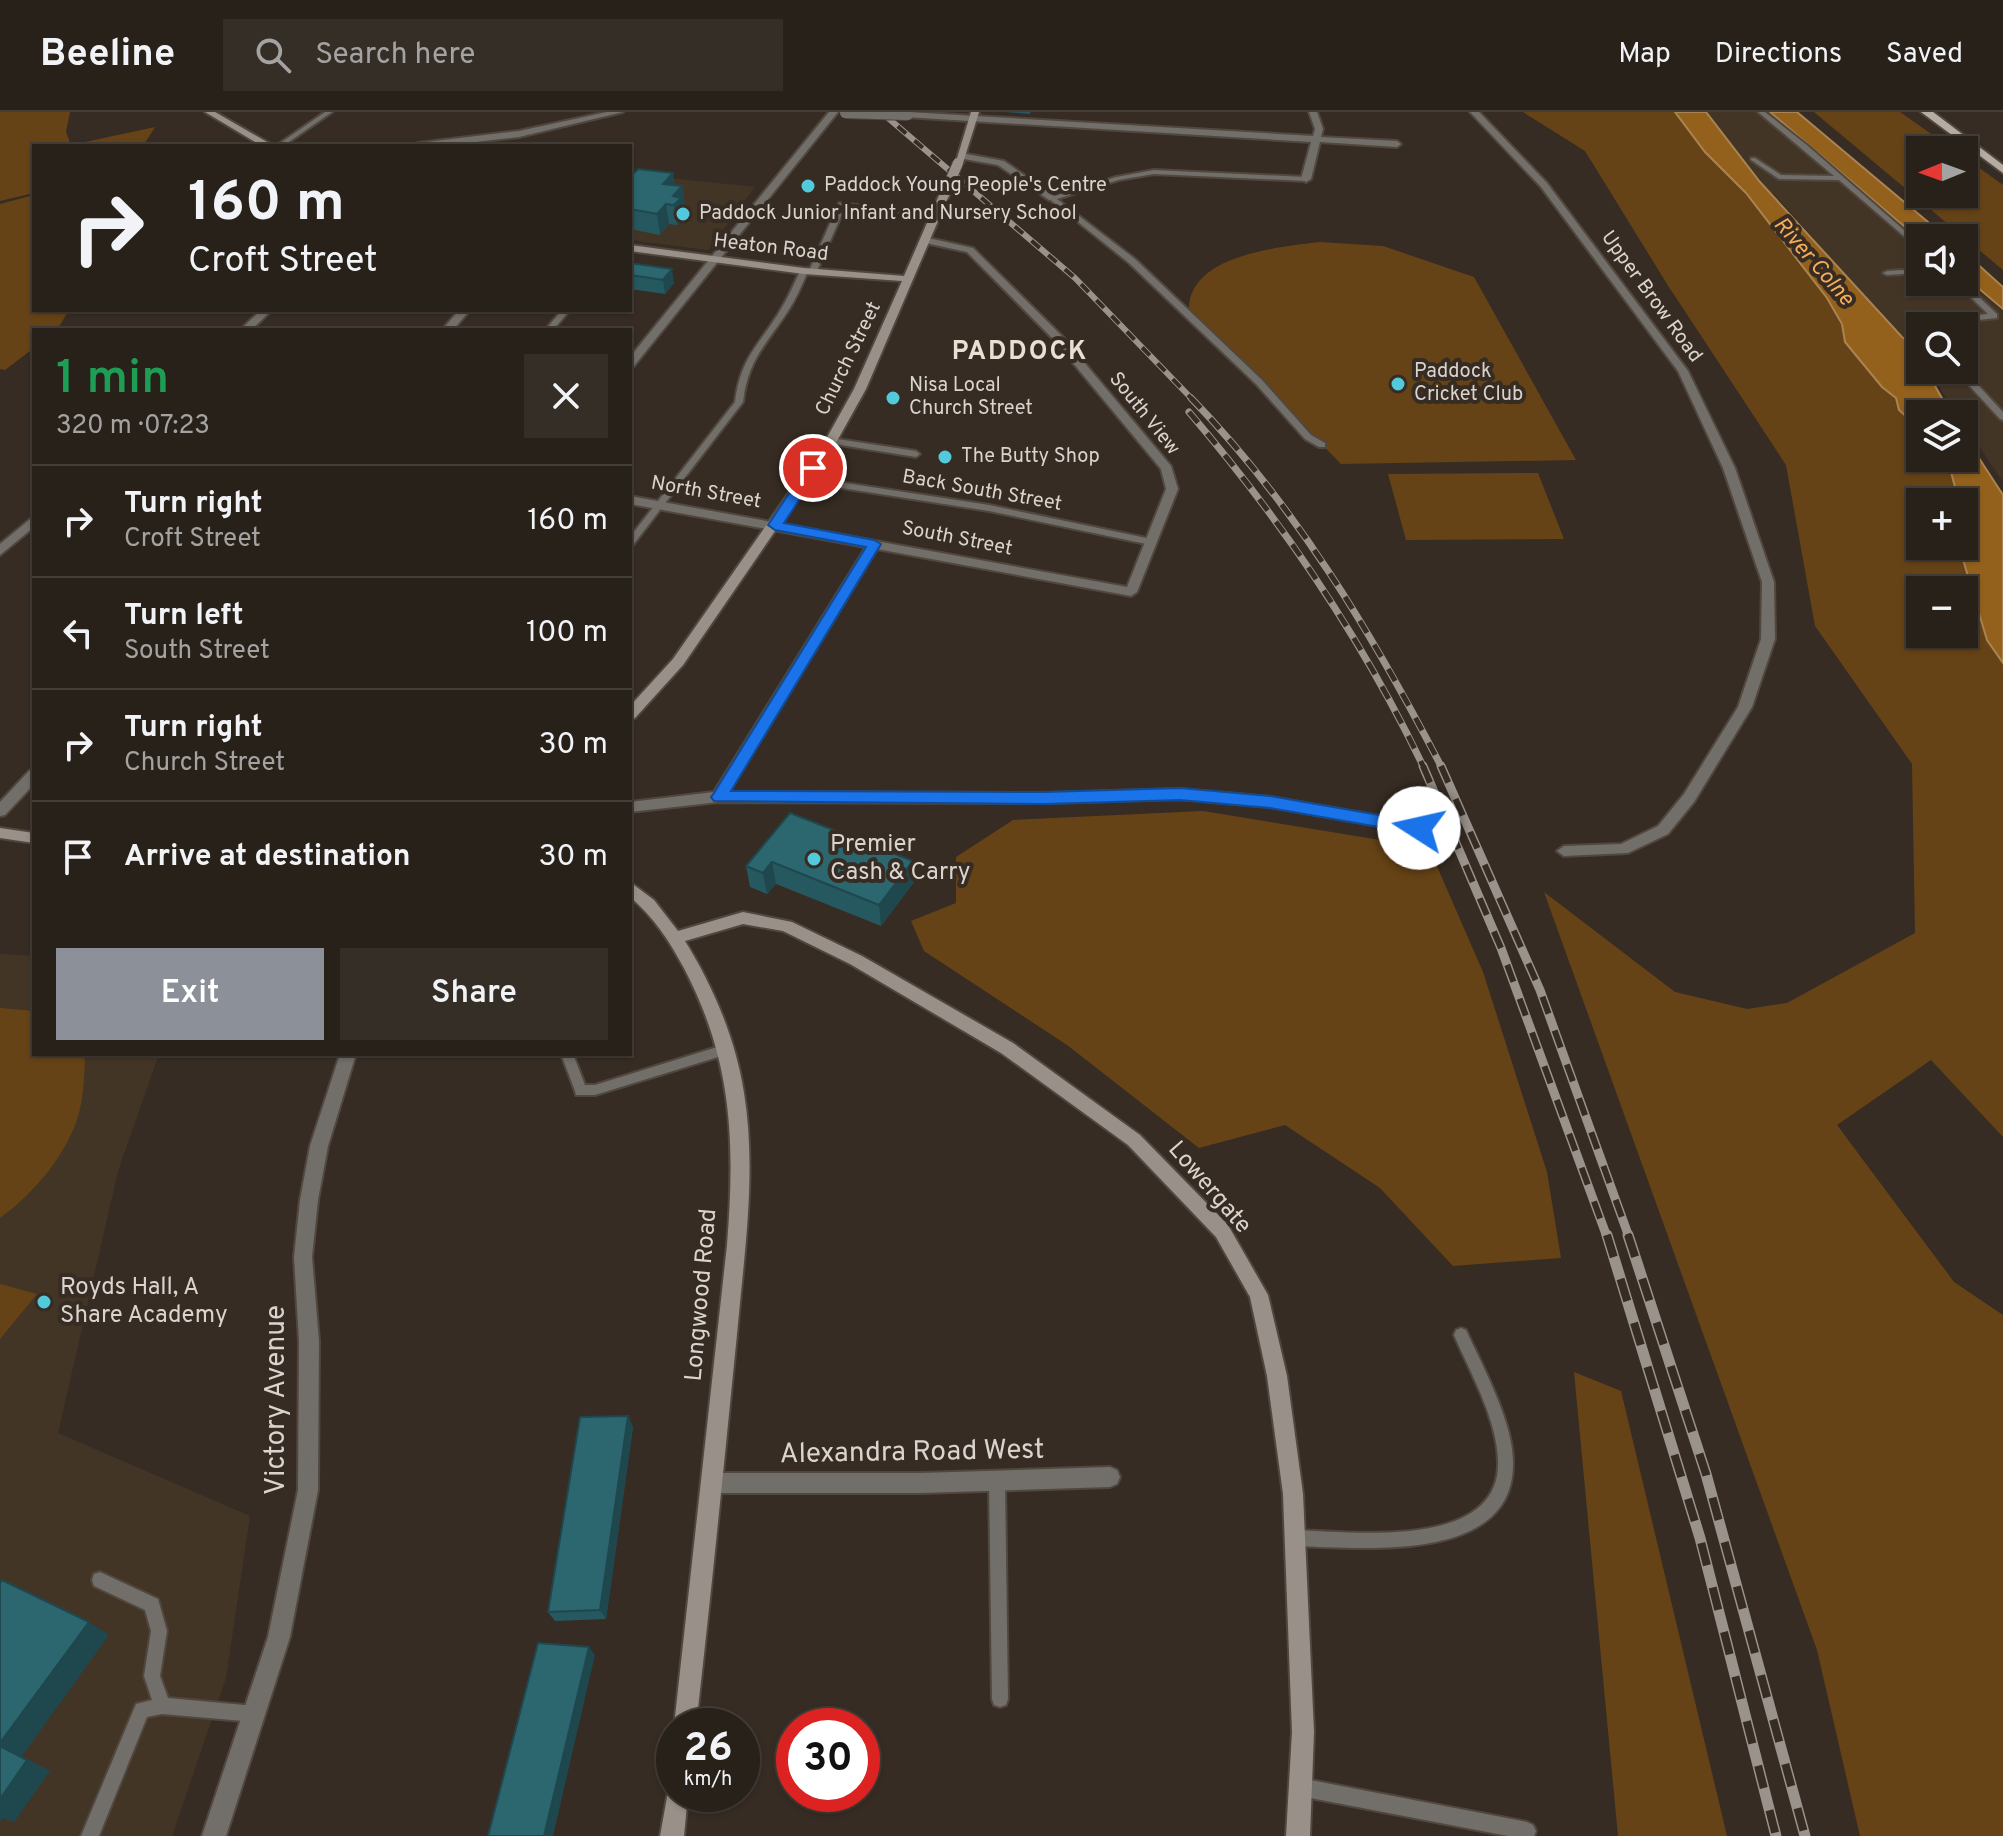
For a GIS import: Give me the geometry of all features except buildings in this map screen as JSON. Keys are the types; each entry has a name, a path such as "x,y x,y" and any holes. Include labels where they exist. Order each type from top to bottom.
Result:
{"main road":[{"path":"1926,112 2003,170"}],"street":[{"path":"209,112 265,144"},
{"path":"435,144 519,134 619,112"},
{"path":"632,362 832,112 974,114 1076,124 1397,144"},
{"path":"1076,124 1080,112"},
{"path":"1306,179 1319,129 1313,112"},
{"name":"Upper Brow Road","path":"1474,112 1544,185 1683,371 1729,468 1768,582 1768,639 1745,707 1689,798 1663,830 1623,849 1564,851"},
{"name":"Church Street","path":"632,713 678,662 831,441 860,389 909,279 959,159 974,114"},
{"path":"959,159 1001,163 1052,198"},
{"name":"South View","path":"924,240 970,250 1058,338 1167,468 1172,489 1131,592"},
{"name":"Heaton Road","path":"632,248 809,271 909,279"},
{"path":"247,328 265,312"},
{"path":"449,328 463,312"},
{"name":"North Street","path":"632,500 775,525"},
{"path":"0,551 32,522"},
{"name":"South Street","path":"775,525 1131,592"},
{"path":"719,797 874,544"},
{"path":"0,811 32,777"},
{"path":"1312,809 1317,792"},
{"path":"632,807 719,797 1045,798 1180,794 1312,809 1419,828"},
{"path":"0,833 32,838"},
{"name":"Longwood Road","path":"634,890 675,938 708,1000 727,1049 736,1095 739,1155 736,1242 714,1483 687,1708"},
{"name":"Lowergate","path":"675,938 743,918 786,926 856,960 1007,1048 1134,1140 1222,1231 1259,1295 1277,1376 1293,1494 1303,1732 1298,1836"},
{"name":"Victory Avenue","path":"214,1836 279,1637 308,1490 309,1341 303,1257 319,1146 347,1056"},
{"name":"Alexandra Road West","path":"714,1483 1110,1477"},
{"path":"672,1836 675,1812"}],"lane":[{"path":"282,144 329,112"},
{"path":"1761,112 1906,236"},
{"path":"1753,159 1779,177 1840,178"},
{"path":"1052,198 1146,173 1306,179"},
{"path":"1052,198 1132,261 1259,382 1308,437 1322,445"},
{"path":"632,540 739,402 741,377 750,358 809,271 842,205 935,216"},
{"path":"1887,273 1906,272"},
{"path":"1973,296 1994,316 1978,317"},
{"path":"551,328 564,312"},
{"path":"1972,384 2003,417"},
{"path":"831,441 916,454"},
{"name":"Back South Street","path":"806,480 989,508 1151,542"},
{"path":"568,1056 581,1091 595,1090 727,1049"},
{"path":"1296,1538 1439,1536 1468,1526 1491,1507 1503,1491 1506,1461 1500,1433 1461,1335"},
{"path":"997,1481 1000,1699"},
{"path":"100,1580 152,1605 159,1631 152,1676 162,1706"},
{"path":"90,1836 142,1710 162,1706 255,1714"},
{"path":"1300,1787 1527,1831"}],"shaded area":[{"path":"0,112 70,112 66,132 71,144 32,144 32,193 0,201"},
{"path":"1523,112 1686,112 1909,400 1906,400 1906,472 1978,472 1978,462 2003,492 2003,1137 1931,1060 1837,1125 1954,1282 2003,1315 2003,1836 1860,1836 1817,1650 1544,892 1675,992 1747,1009 1787,1003 1915,933 1912,764 1815,626 1786,465 1667,284 1585,151"},
{"path":"1703,112 1766,112 1906,230 1906,296 1978,296 1978,290 2003,311 2003,482 1978,445 1978,400 1948,400 1937,384 1978,384 1978,312 1906,312 1906,342 1773,193 1762,191"},
{"path":"1814,112 1900,112 1934,136 1906,136 1906,189"},
{"path":"155,127 144,144 76,144"},
{"path":"1978,167 2003,185 2003,270 1978,249 1978,224 1948,224 1929,208 1978,208"},
{"name":"Paddock Junior Infant and Nursery School","path":"632,174 755,187 708,250 632,240"},
{"path":"32,196 32,312 68,312 58,328 32,328 32,350 5,370 0,369 0,204"},
{"name":"Paddock Cricket Club","path":"1320,242 1383,246 1474,277 1576,460 1341,464 1189,309 1193,291 1204,276 1220,265 1261,251"},
{"path":"1538,473 1564,539 1406,540 1388,474"},
{"path":"1203,811 1429,848 1483,972 1547,1172 1561,1258 1453,1266 1380,1188 1285,1125 1199,1148 1067,1045 924,951 911,921 956,903 956,857 1013,820"},
{"name":"Royds Hall, A Share Academy","path":"0,954 32,956 32,1056 158,1056 118,1171 58,1433 250,1516 226,1678 172,1836 0,1836"},
{"path":"0,1008 32,1011 32,1056 84,1056 85,1061 81,1104 70,1137 39,1183 0,1218"},
{"path":"0,1284 37,1294 0,1339"},
{"path":"1574,1372 1621,1391 1727,1836 1618,1836"}],"water":[{"name":"River Colne","path":"1675,112 1706,112 1760,182 1906,341 1906,384 1934,384 1943,400 1906,400 1906,416 1899,410 1896,398 1882,387 1845,342 1842,324 1827,298 1746,193 1705,152"},
{"path":"1770,112 1797,112 1906,204 1906,208 1911,208 1930,224 1906,224 1906,228"},
{"path":"1978,265 2003,287 2003,309 1978,288"},
{"path":"1978,457 2003,495 2003,663 1987,640 1978,610 1978,576 1968,576 1963,560 1978,560 1978,488 1955,488 1951,472 1978,472"}],"railway":[{"path":"881,112 1075,278 1193,400"},
{"path":"1191,398 1265,483 1330,574 1388,669 1441,767"},
{"path":"1189,412 1256,495 1318,582 1374,673 1423,766"},
{"path":"1423,766 1501,948 1607,1237"},
{"path":"1441,767 1540,990 1629,1237"},
{"path":"1607,1235 1700,1538 1776,1836"},
{"path":"1628,1235 1706,1474 1805,1836"}],"place":[{"name":"Paddock Young People's Centre","path":"808,186"},
{"name":"Paddock Junior Infant and Nursery School","path":"683,214"},
{"name":"Paddock Cricket Club","path":"1398,384"},
{"name":"Nisa Local Church Street","path":"893,398"},
{"name":"The Butty Shop","path":"945,457"},
{"name":"Premier Cash & Carry","path":"814,859"},
{"name":"Royds Hall, A Share Academy","path":"44,1302"}],"district":[{"name":"PADDOCK","path":"1020,352"}],"route":[{"path":"813,468 775,525 874,544 719,797 1045,798 1180,794 1270,802 1419,828"}]}
